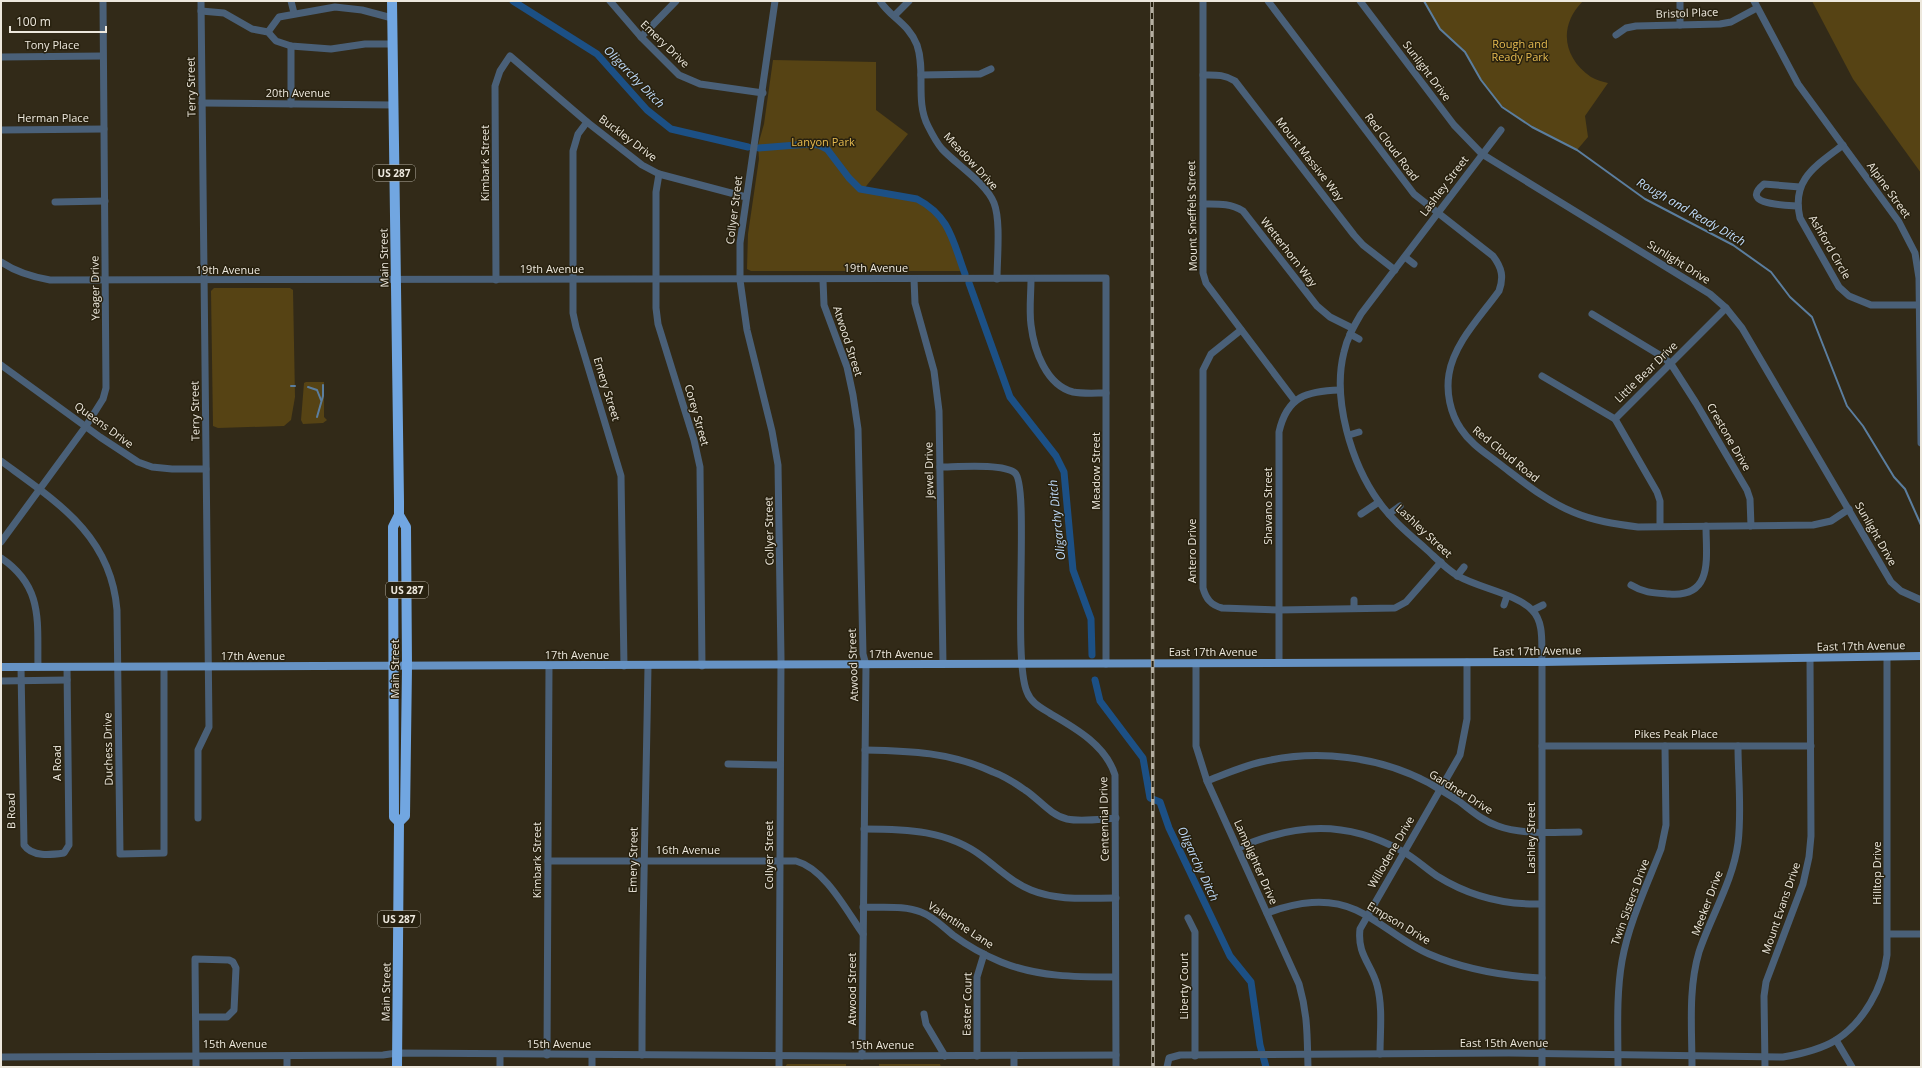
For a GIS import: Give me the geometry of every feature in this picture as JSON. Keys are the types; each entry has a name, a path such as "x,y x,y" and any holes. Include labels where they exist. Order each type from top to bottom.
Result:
{"highway":[{"name":"Main Street","path":"392,1 399,515 393,527 394,817 400,822"},
{"name":"Main Street","path":"397,1067 400,822 405,816 407,667 406,527 399,515"}],"main road":[{"name":"East 17th Avenue","path":"1153,664 1542,662 1921,656"},
{"name":"17th Avenue","path":"1,667 1153,664"}],"street":[{"name":"Yeager Drive","path":"1,542 86,426 103,399 106,388 102,1"},
{"name":"Terry Street","path":"198,818 198,750 209,728 201,1"},
{"path":"291,1 294,13"},
{"name":"Emery Drive","path":"610,1 641,37 679,75 700,84 763,93"},
{"path":"641,37 676,1"},
{"name":"Collyer Street","path":"775,1 763,93 740,243 740,280 747,330 772,430 778,465 781,665 779,1067"},
{"name":"Meadow Drive","path":"880,1 907,27 917,44 920,58 922,106 926,123 934,138 942,149 988,193 994,202 997,214 997,279"},
{"path":"895,15 909,1"},
{"name":"Mount Sneffels Street","path":"1203,1 1203,273 1206,283 1295,401"},
{"name":"Red Cloud Road","path":"1268,1 1414,194 1493,256 1499,264 1502,273 1502,282 1499,291 1458,347 1451,362 1448,381 1449,400 1453,415 1471,442 1531,488 1551,501 1572,512 1594,520 1616,524 1638,527 1823,524 1831,521 1849,509"},
{"name":"Sunlight Drive","path":"1360,1 1454,125 1482,154 1710,294 1726,308 1742,328 1892,582 1901,591 1921,600"},
{"path":"1680,1 1680,25"},
{"name":"Bristol Place","path":"1616,35 1623,30 1636,26 1726,23 1756,4"},
{"name":"Alpine Street","path":"1756,4 1798,84 1900,222 1915,253 1919,278 1920,305 1921,443"},
{"path":"268,32 279,17 294,13 335,7 362,10 392,18"},
{"path":"201,11 224,13 252,29 268,32 276,42 291,46 331,49 365,44 393,44"},
{"path":"291,46 291,104"},
{"name":"Tony Place","path":"1,57 102,56"},
{"name":"Kimbark Street","path":"496,280 495,86 500,71 510,56 516,61"},
{"name":"Buckley Drive","path":"516,61 587,122 642,165 659,174 746,197"},
{"path":"921,75 980,74 992,69"},
{"name":"Mount Massive Way","path":"1203,75 1220,75 1235,81 1354,235 1363,245 1395,270"},
{"name":"20th Avenue","path":"202,103 393,105"},
{"name":"Emery Street","path":"587,122 578,134 573,151 572,280 576,327 621,476 624,666"},
{"name":"Herman Place","path":"1,130 104,129"},
{"name":"Lashley Street","path":"1501,130 1395,270 1351,331 1344,353 1340,390 1344,419 1356,457 1379,502 1389,514 1400,526 1457,576 1477,586 1521,601 1533,610 1541,628 1542,1067"},
{"name":"Ashford Circle","path":"1843,145 1813,168 1800,187 1798,206 1800,218 1839,287 1849,296 1871,305 1920,305"},
{"name":"Corey Street","path":"659,174 656,192 658,324 694,440 700,467 702,666"},
{"name":"Ashford Circle","path":"1798,206 1763,203 1758,198 1758,194 1760,188 1764,184 1800,187"},
{"path":"55,202 105,201"},
{"name":"Wetterhorn Way","path":"1203,204 1226,204 1235,206 1243,211 1317,306 1351,331"},
{"path":"1405,257 1414,264"},
{"name":"19th Avenue","path":"1,262 18,272 45,279 105,281 1106,278"},
{"name":"Meadow Street","path":"1106,278 1106,664"},
{"name":"Jewel Drive","path":"914,279 916,310 928,344 934,371 939,411 943,664"},
{"path":"1031,279 1031,325 1040,358 1047,374 1062,388 1074,392 1106,393"},
{"name":"Atwood Street","path":"823,280 824,305 846,368 853,395 858,429 863,654 866,665 862,1056"},
{"name":"Little Bear Drive","path":"1660,526 1660,501 1657,492 1615,419 1726,308"},
{"path":"1592,314 1671,364"},
{"name":"Antero Drive","path":"1241,330 1208,351 1203,370 1203,588 1204,594 1208,600 1215,606 1222,608 1279,610 1396,608 1409,604 1441,562"},
{"path":"1351,331 1359,339"},
{"name":"Crestone Drive","path":"1671,364 1696,403 1747,490 1750,499 1751,526"},
{"name":"Queens Drive","path":"1,365 138,462 172,469 206,469"},
{"path":"1542,376 1615,419"},
{"name":"Shavano Street","path":"1279,663 1279,432 1281,420 1295,401 1307,394 1320,391 1340,390"},
{"path":"1349,435 1359,432"},
{"name":"Duchess Drive","path":"1,461 61,505 83,527 96,546 109,572 116,603 120,770 120,854 164,853 164,667"},
{"name":"Centennial Drive","path":"940,467 1004,468 1015,473 1019,480 1022,664 1026,691 1032,700 1104,752 1115,775 1116,1067"},
{"path":"1361,514 1379,502"},
{"path":"1389,514 1400,506"},
{"path":"1631,585 1642,592 1681,595 1695,590 1704,578 1706,568 1706,526"},
{"path":"1,558 21,576 29,586 35,601 38,622 38,667"},
{"path":"1457,576 1464,567"},
{"path":"1504,605 1507,596"},
{"path":"1354,600 1354,608"},
{"path":"1533,610 1543,605"},
{"name":"Hilltop Drive","path":"1836,1040 1862,1015 1873,998 1881,980 1887,960 1887,657"},
{"name":"Mount Evans Drive","path":"1764,1067 1764,996 1766,982 1803,884 1812,836 1810,658"},
{"name":"Willodene Drive","path":"1380,1054 1380,1002 1373,975 1361,951 1359,940 1360,929 1366,916 1460,755 1468,719 1467,662"},
{"name":"Lamplighter Drive","path":"1196,663 1196,746 1207,781 1295,974 1305,1004 1308,1026 1308,1067"},
{"name":"Kimbark Street","path":"547,1055 549,666"},
{"name":"Emery Street","path":"642,1055 648,666"},
{"name":"B Road","path":"21,667 24,845 27,850 34,853 59,854"},
{"name":"A Road","path":"59,854 64,853 69,845 67,667"},
{"path":"1,681 67,680"},
{"name":"Pikes Peak Place","path":"1542,746 1811,746"},
{"name":"Twin Sisters Drive","path":"1618,1067 1619,985 1622,960 1629,931 1661,849 1666,825 1665,746"},
{"name":"Meeker Drive","path":"1692,1067 1692,989 1694,970 1733,863 1738,844 1738,746"},
{"path":"865,750 908,751 939,754 967,761 993,772 1019,786 1058,816 1068,819 1116,818"},
{"name":"Gardner Drive","path":"1207,781 1234,770 1268,761 1304,756 1333,756 1382,765 1402,771 1440,790 1481,818 1496,826 1517,831 1579,832"},
{"path":"728,764 780,765"},
{"path":"864,829 903,829 924,831 944,836 963,844 983,856 1014,881 1030,890 1048,895 1066,898 1116,898"},
{"path":"1238,848 1265,836 1283,832 1307,829 1332,829 1374,838 1404,852 1437,876 1470,893 1512,904 1541,904"},
{"name":"16th Avenue","path":"548,861 796,861 815,870 823,878 863,934"},
{"name":"Empson Drive","path":"1267,913 1289,905 1307,902 1326,902 1344,906 1357,910 1427,954 1454,964 1482,972 1542,978"},
{"name":"Valentine Lane","path":"863,908 907,909 920,911 931,917 965,943 984,954 1017,968 1040,974 1070,977 1115,977"},
{"name":"Liberty Court","path":"1188,918 1195,932 1195,1056"},
{"path":"1888,934 1921,934"},
{"name":"Easter Court","path":"977,1056 977,977 984,954"},
{"path":"196,1017 227,1017 234,1010 236,968 233,962 229,960 195,959 196,1067"},
{"path":"924,1014 926,1024 945,1056"},
{"path":"1836,1040 1852,1067"},
{"name":"East 15th Avenue","path":"1167,1067 1169,1058 1173,1056 1618,1054 1783,1057 1801,1054 1836,1040"},
{"name":"15th Avenue","path":"1,1057 287,1056 397,1053 500,1055 1014,1057 1116,1055"},
{"path":"500,1055 500,1067"},
{"path":"592,1055 592,1067"},
{"path":"287,1056 287,1067"},
{"path":"1014,1057 1014,1067"}],"green space":[{"name":"Rough and Ready Park","path":"1424,1 1583,1 1575,11 1567,31 1567,41 1570,51 1574,61 1591,77 1608,83 1585,116 1588,137 1577,150 1532,127 1498,103 1481,80 1465,52 1440,29"},
{"path":"1812,1 1921,1 1921,173 1853,79"},
{"name":"Lanyon Park","path":"773,60 876,62 876,110 908,134 863,190 911,199 922,203 941,216 955,243 964,271 751,271 747,269 748,234 759,159 758,145 764,124"},
{"path":"214,288 290,288 293,290 295,397 291,420 284,426 218,428 213,426 211,291"},
{"path":"324,382 324,417 327,420 323,423 303,424 301,420 304,383"},
{"path":"787,1064 846,1064 846,1067 785,1067"},
{"path":"879,1064 940,1064 941,1067 879,1067"}],"waterway":[{"name":"Oligarchy Ditch","path":"513,1 597,54 647,110 671,129 748,147"},
{"name":"Rough and Ready Ditch","path":"1424,1 1440,29 1465,52 1481,80 1502,107 1532,127 1577,150 1645,199 1733,245 1771,272 1790,297 1812,317 1847,406 1863,426 1894,477 1905,489 1921,525"},
{"name":"Oligarchy Ditch","path":"759,148 809,144 819,145 827,149 849,178 860,189 917,199 937,213 944,222 949,231 965,274"},
{"name":"Oligarchy Ditch","path":"969,283 1010,397 1056,456 1064,472 1073,570 1091,619 1092,655"},
{"path":"317,417 323,396 323,385"},
{"path":"308,387 317,390 321,400"},
{"name":"Oligarchy Ditch","path":"1095,680 1100,701 1143,758 1150,798 1160,802 1169,828 1230,956 1251,982 1260,1045 1266,1067"}],"railway":[{"path":"1152,1 1153,1067"}]}
